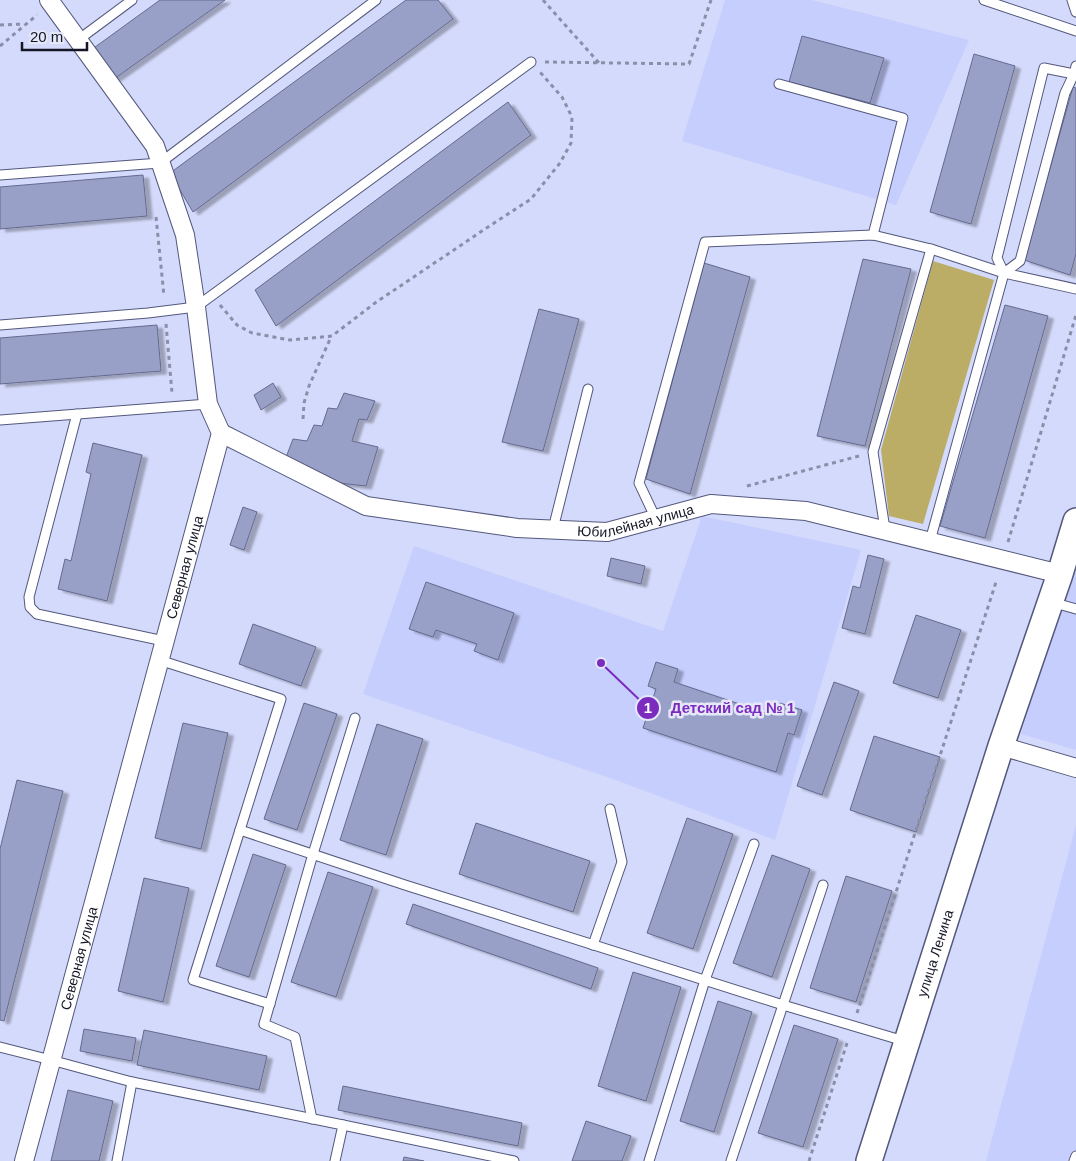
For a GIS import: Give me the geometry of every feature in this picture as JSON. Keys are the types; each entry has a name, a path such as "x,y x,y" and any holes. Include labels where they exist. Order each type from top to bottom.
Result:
{"main road":[{"name":"улица Ленина","path":"872,1160 907,1042 1001,746 1051,602 1076,521"}],"street":[{"path":"50,2 154,146 185,235 208,404 221,433"},
{"name":"Юбилейная улица","path":"221,433 366,506 517,528 607,532 711,504 806,510 1060,574"},
{"name":"Северная улица","path":"24,1161 221,433"},
{"path":"1001,746 1076,768"}],"lane":[{"path":"78,40 132,0"},
{"path":"0,175 160,163 376,0"},
{"path":"984,0 1076,31"},
{"path":"1072,0 1076,12"},
{"path":"0,325 196,307 531,62"},
{"path":"930,542 1004,273 1020,261 1066,93 1075,70 1044,68 997,258 1004,273"},
{"path":"779,84 902,118 873,235"},
{"path":"656,518 639,483 705,242 873,235 931,249 1004,273 1076,289"},
{"path":"884,529 872,452 931,249"},
{"path":"553,529 588,388"},
{"path":"0,420 208,404"},
{"path":"77,414 29,597 30,607 37,614 164,642"},
{"path":"1051,602 1076,609"},
{"path":"159,660 281,700 193,980 270,1004"},
{"path":"312,1119 295,1037 264,1024 355,718"},
{"path":"593,944 622,862 610,808"},
{"path":"240,830 405,885 783,1005 907,1042"},
{"path":"649,1161 705,980 754,844"},
{"path":"731,1161 823,885"},
{"path":"0,1047 132,1082 514,1161"},
{"path":"117,1161 132,1082"},
{"path":"335,1161 343,1126"},
{"path":"1074,1161 1076,1156"}],"path":[{"path":"543,0 599,63"},
{"path":"531,62 689,64 711,0"},
{"path":"0,46 50,2"},
{"path":"0,24 26,24"},
{"path":"302,419 309,386 332,336 383,297 531,199 560,163 571,143 572,117 562,97 531,62"},
{"path":"156,216 173,407"},
{"path":"212,296 237,325 252,333 290,340 332,336"},
{"path":"808,1161 1003,560 1076,315"},
{"path":"738,488 872,452"}],"shaded area":[{"path":"725,0 812,0 969,40 896,205 682,141"},
{"path":"933,261 994,280 923,524 889,516 881,450"},
{"path":"702,516 861,550 775,840 613,779 363,694 414,546 663,631"},
{"path":"1076,553 1076,750 1021,734"},
{"path":"1076,825 1076,1161 986,1161"}],"building":[{"path":"160,0 225,0 114,79 91,50"},
{"path":"406,0 438,0 453,19 193,212 170,173"},
{"path":"802,36 884,58 870,103 789,82"},
{"path":"974,54 1015,66 971,224 930,212"},
{"path":"1073,87 1076,88 1076,254 1070,275 1024,260"},
{"path":"508,102 531,135 276,326 255,290"},
{"path":"143,175 147,216 0,229 0,187"},
{"path":"863,259 911,269 865,446 817,436"},
{"path":"704,263 750,277 690,494 646,479"},
{"path":"1005,305 1048,316 985,538 940,526"},
{"path":"539,309 579,319 543,451 502,442"},
{"path":"157,325 161,371 0,384 0,338"},
{"path":"273,383 281,397 261,410 254,395"},
{"path":"344,393 375,401 367,420 359,419 352,441 378,447 366,486 330,482 285,460 293,439 307,441 314,425 322,426 328,408 337,409"},
{"path":"93,443 142,455 107,601 58,589 65,559 71,561 91,474 86,472"},
{"path":"243,507 257,512 244,550 230,545"},
{"path":"868,555 884,559 865,634 842,628 853,586 860,588"},
{"path":"611,558 645,566 641,584 607,576"},
{"path":"426,582 514,613 498,660 474,651 477,644 436,630 433,637 409,629"},
{"path":"916,615 961,630 938,698 893,683"},
{"path":"253,624 316,647 301,686 239,664"},
{"path":"656,662 678,669 674,682 775,716 780,703 802,710 794,735 788,733 776,772 643,728 656,689 648,686"},
{"path":"834,682 859,691 822,795 797,786"},
{"path":"304,703 337,714 297,830 264,819"},
{"path":"183,723 228,733 201,849 155,838"},
{"path":"377,724 423,739 386,855 340,840"},
{"path":"874,736 940,757 916,832 850,810"},
{"path":"17,780 63,791 4,1021 0,1020 0,849"},
{"path":"687,818 733,834 693,949 647,933"},
{"path":"476,823 590,861 573,912 459,874"},
{"path":"253,854 286,865 249,977 216,966"},
{"path":"772,855 810,869 772,977 733,963"},
{"path":"328,872 373,887 336,997 291,982"},
{"path":"846,876 892,891 856,1002 810,988"},
{"path":"144,878 189,888 163,1002 118,991"},
{"path":"413,904 598,968 591,989 406,924"},
{"path":"633,972 681,987 646,1101 598,1086"},
{"path":"718,1001 752,1012 714,1132 680,1121"},
{"path":"794,1025 838,1039 803,1147 758,1133"},
{"path":"84,1029 136,1038 132,1061 80,1051"},
{"path":"144,1030 267,1056 259,1090 137,1065"},
{"path":"343,1086 522,1123 518,1146 338,1110"},
{"path":"68,1090 113,1101 99,1161 51,1161"},
{"path":"586,1121 631,1136 622,1161 572,1161"},
{"path":"404,1157 424,1161 403,1161"}],"place":[{"name":"Детский сад № 1","path":"601,663"}]}
